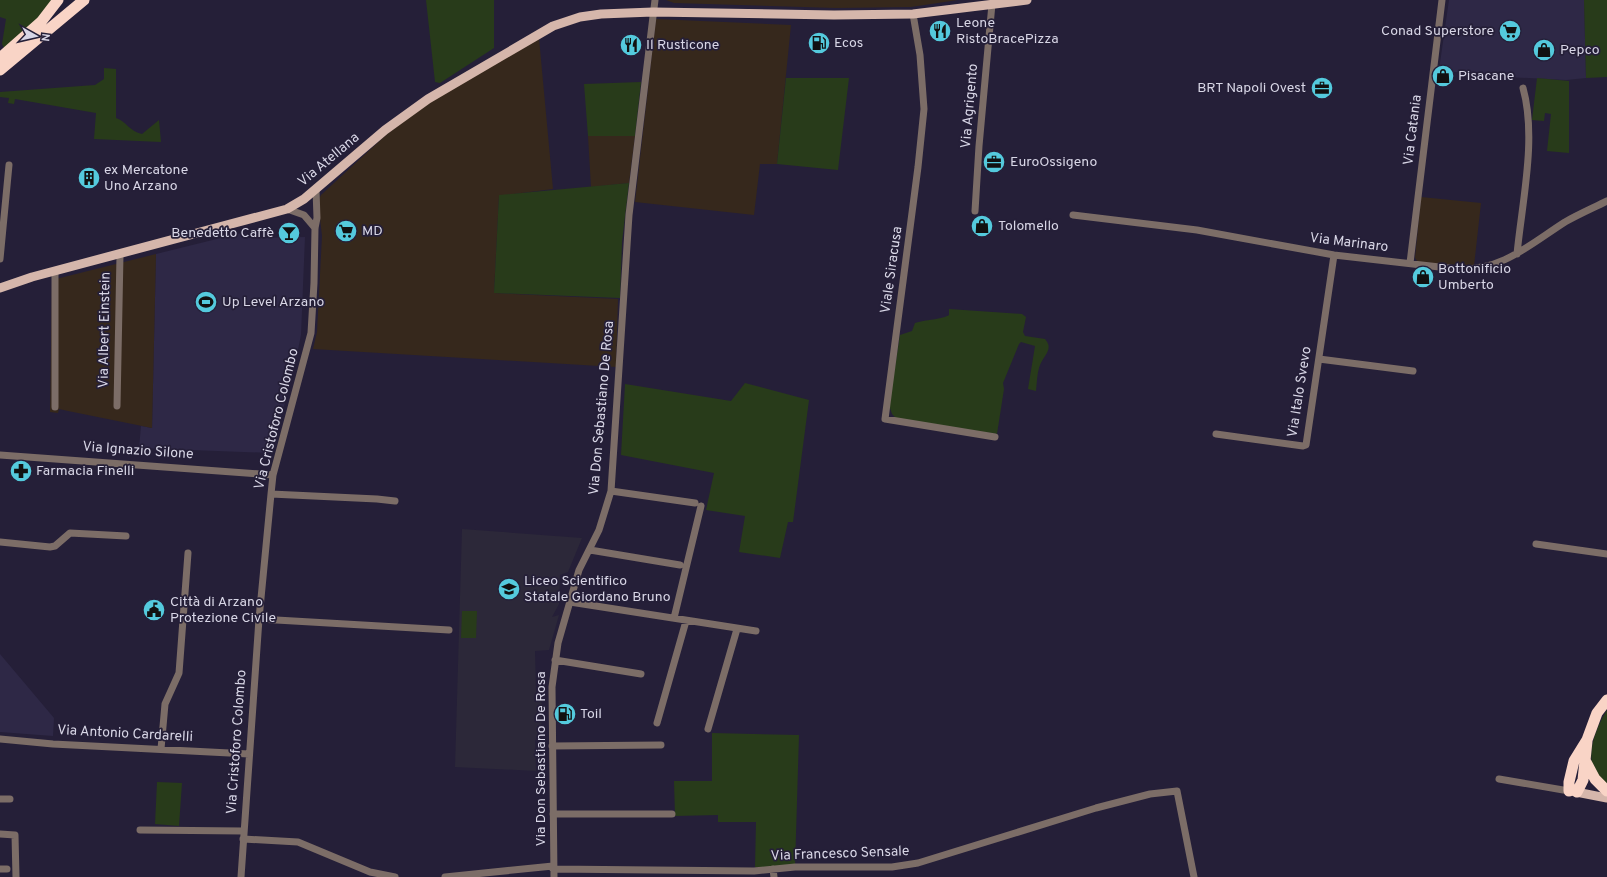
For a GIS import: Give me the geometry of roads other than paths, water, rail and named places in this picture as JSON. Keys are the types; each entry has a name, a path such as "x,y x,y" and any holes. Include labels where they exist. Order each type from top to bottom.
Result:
{"highway":[{"path":"41,22 58,0"},
{"path":"0,58 41,22 63,0"},
{"path":"24,49 74,0"},
{"path":"0,70 84,0"},
{"path":"1587,740 1583,780 1573,792 1569,782 1574,761 1587,740 1597,713 1607,700"},
{"path":"1586,762 1595,779 1607,791"}],"main road":[{"name":"Via Atellana","path":"0,288 56,271 287,209 316,190 385,130 422,103 553,26 580,17 601,14 653,12 834,15 913,14 1027,0"},
{"path":"1573,792 1607,798"}],"street":[{"name":"Via Don Sebastiano De Rosa","path":"553,871 552,687 555,660 558,643 579,570 590,550 605,514 611,490 629,215 655,0"},
{"name":"Via Catania","path":"1410,264 1442,0"},
{"name":"Via Agrigento","path":"976,211 978,146 992,4"},
{"name":"Viale Siracusa","path":"913,14 920,55 924,109 918,167 885,420 995,437"},
{"path":"1517,254 1530,132 1527,103 1523,88"},
{"path":"0,259 9,165"},
{"name":"Via Cristoforo Colombo","path":"241,877 243,831 259,619 273,475 311,333 315,228 317,218 316,190"},
{"name":"Via Marinaro","path":"1073,215 1197,230 1334,255 1410,264 1474,269 1494,265 1517,254 1575,216 1607,202"},
{"path":"287,209 304,215 315,228"},
{"name":"Via Albert Einstein","path":"117,406 120,255"},
{"name":"Via Italo Svevo","path":"1216,434 1305,446 1334,255"},
{"path":"55,407 56,271"},
{"path":"1319,359 1413,372"},
{"name":"Via Ignazio Silone","path":"0,455 273,475"},
{"path":"611,490 698,505 674,618"},
{"path":"271,494 377,498 395,501"},
{"path":"0,542 50,547 55,546 70,533 126,536"},
{"path":"1536,544 1607,554"},
{"path":"590,550 680,565"},
{"path":"161,749 165,704 179,673 188,553"},
{"path":"570,602 756,631"},
{"path":"259,619 449,630"},
{"path":"657,723 686,621"},
{"path":"708,729 737,629"},
{"path":"555,660 641,674"},
{"name":"Via Antonio Cardarelli","path":"0,739 249,754"},
{"path":"552,746 661,745"},
{"path":"1499,779 1573,792"},
{"name":"Via Francesco Sensale","path":"445,877 553,871 648,874 746,874 773,869 874,868 918,863 1096,808 1150,794 1177,790 1194,877"},
{"path":"0,799 10,799"},
{"path":"553,814 672,814"},
{"name":"Via Cristoforo Colombo","path":"140,830 243,831"},
{"path":"0,834 15,834 16,877"},
{"path":"243,839 298,842 370,872 395,877"},
{"path":"773,869 774,877"}],"place":[{"name":"Leone RistoBracePizza","path":"940,31"},
{"name":"Conad Superstore","path":"1510,31"},
{"name":"Ecos","path":"819,43"},
{"name":"Il Rusticone","path":"631,45"},
{"name":"Pepco","path":"1544,50"},
{"name":"Pisacane","path":"1443,76"},
{"name":"BRT Napoli Ovest","path":"1322,88"},
{"name":"EuroOssigeno","path":"994,162"},
{"name":"ex Mercatone Uno Arzano","path":"89,178"},
{"name":"Tolomello","path":"982,226"},
{"name":"MD","path":"346,231"},
{"name":"Benedetto Caffè","path":"289,233"},
{"name":"Bottonificio Umberto","path":"1423,277"},
{"name":"Up Level Arzano","path":"206,302"},
{"name":"Farmacia Finelli","path":"21,471"},
{"name":"Liceo Scientifico Statale Giordano Bruno","path":"509,589"},
{"name":"Città di Arzano Protezione Civile","path":"154,610"},
{"name":"Toil","path":"565,714"}]}
